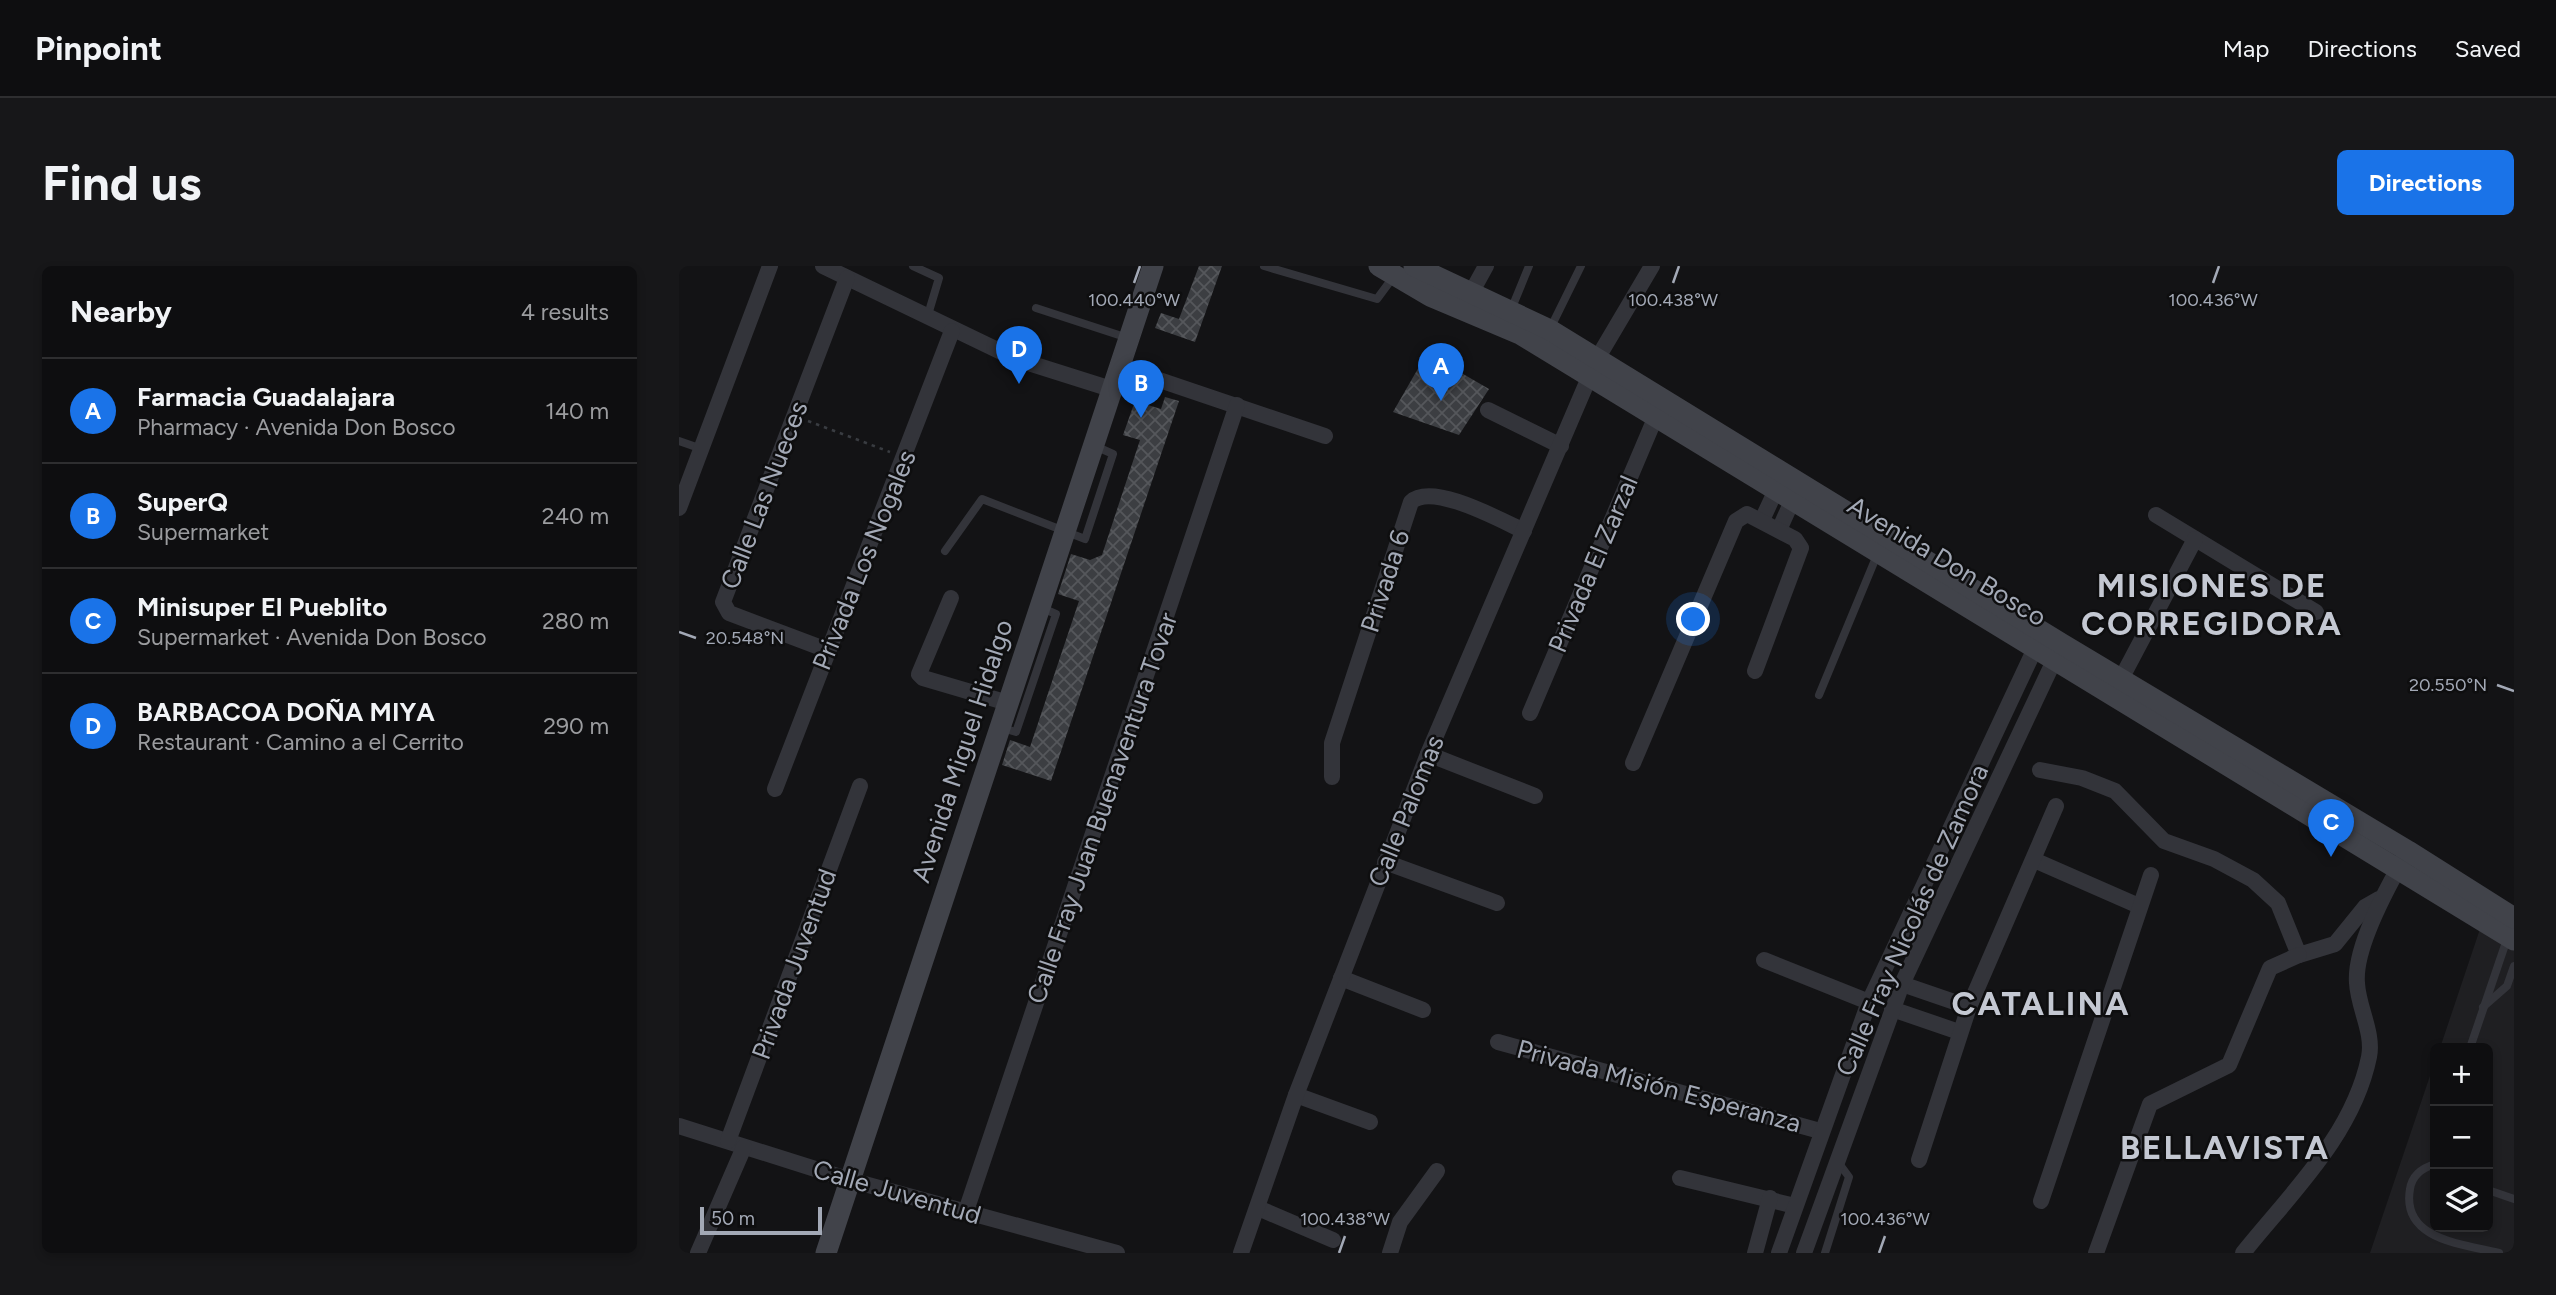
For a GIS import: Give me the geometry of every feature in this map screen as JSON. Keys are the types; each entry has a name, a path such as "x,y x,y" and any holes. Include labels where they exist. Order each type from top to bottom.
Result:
{"street":[{"path":"679,508 770,266"},
{"path":"823,266 849,273 952,331 1016,359 1111,389"},
{"name":"Avenida Miguel Hidalgo","path":"826,1253 1153,266"},
{"name":"Avenida Don Bosco","path":"1414,266 1470,295 1511,310 1550,330 1593,368 1656,416 1878,552 2049,645 2121,678 2512,932"},
{"path":"1470,295 1486,266"},
{"name":"Calle Palomas","path":"1241,1253 1296,1095 1428,754 1593,368 1652,266"},
{"name":"Avenida Don Bosco","path":"1387,271 1430,296 1593,368 2049,645 2144,716 2403,859"},
{"name":"Calle Las Nueces","path":"827,650 729,612 723,602 849,273"},
{"name":"Privada Los Nogales","path":"775,789 952,331"},
{"path":"1118,366 1325,436"},
{"name":"Calle Fray Juan Buenaventura Tovar","path":"966,1211 1237,405"},
{"path":"1488,410 1561,446"},
{"name":"Privada El Zarzal","path":"1530,713 1656,416"},
{"path":"1762,520 1784,494"},
{"path":"1779,530 1784,494"},
{"name":"Privada 6","path":"1332,777 1332,743 1411,502 1416,498 1440,495 1524,531"},
{"path":"1633,763 1737,521 1747,514 1799,543 1800,554 1755,671"},
{"path":"2156,515 2316,612"},
{"path":"2121,678 2195,539"},
{"path":"951,598 919,674 923,678 1007,703"},
{"name":"Calle Fray Nicolás de Zamora","path":"1804,1253 1902,984 2049,645"},
{"name":"Calle Fray Nicolás de Zamora","path":"1779,1253 1820,1131 1869,1002 2049,645"},
{"path":"1428,754 1535,796"},
{"path":"2040,770 2082,778 2115,791 2164,841 2214,859 2253,880 2278,903 2299,955"},
{"name":"Privada Juventud","path":"728,1141 859,786"},
{"path":"1919,1160 1959,1032 2056,807"},
{"path":"2243,1253 2350,1115 2370,1053 2357,972 2377,915 2379,899 2403,859"},
{"path":"2034,860 2139,906"},
{"path":"1385,862 1497,903"},
{"path":"2041,1200 2151,875"},
{"path":"2096,1253 2150,1104 2229,1065 2270,968 2299,955 2335,944 2365,907 2379,899"},
{"path":"1763,960 1869,1002"},
{"path":"1341,978 1423,1010"},
{"path":"1902,984 1969,1007"},
{"path":"1892,1009 1959,1032"},
{"path":"1857,1033 1881,1040"},
{"name":"Privada Misión Esperanza","path":"1498,1042 1820,1131"},
{"path":"1296,1095 1370,1122"},
{"name":"Calle Juventud","path":"681,1130 728,1141 850,1180 966,1211 1080,1248 1117,1253"},
{"path":"698,1253 744,1147"},
{"path":"1390,1253 1399,1222 1437,1171"},
{"path":"1680,1178 1794,1206"},
{"path":"1755,1253 1770,1198"},
{"path":"1258,1208 1333,1240"}],"lane":[{"path":"913,266 939,278 927,318"},
{"path":"1264,266 1377,299 1387,271"},
{"path":"1511,310 1529,266"},
{"path":"1550,330 1581,266"},
{"path":"1036,309 1128,338"},
{"path":"679,441 702,449"},
{"path":"945,551 982,499 1064,530"},
{"path":"1819,695 1878,552"},
{"path":"999,727 1016,732 1056,614 1039,607"},
{"path":"2472,1043 2512,932"},
{"path":"2483,1007 2507,986 2514,966"},
{"path":"1825,1253 1849,1177 1837,1161"},
{"path":"2430,1166 2418,1172 2411,1183 2408,1199 2417,1225 2430,1235 2499,1253"},
{"path":"2493,1192 2514,1199"}],"path":[{"path":"795,416 905,457"}],"shaded area":[{"path":"2481,926 2514,948 2514,1253 2370,1253 2430,1076 2430,1232 2493,1232 2493,1043 2442,1043"}],"building":[{"path":"1199,266 1222,266 1195,342 1155,328 1161,313 1179,319"},
{"path":"1427,353 1489,389 1459,435 1393,412"},
{"path":"1165,397 1179,401 1051,781 1002,765 1010,740 1030,747 1079,601 1058,594 1071,554 1090,560 1102,555 1140,440 1123,435 1135,401 1161,409"}],"place":[{"name":"BARBACOA DOÑA MIYA","path":"1019,384"},
{"name":"Farmacia Guadalajara","path":"1441,401"},
{"name":"SuperQ","path":"1141,418"},
{"name":"Minisuper El Pueblito","path":"2331,857"}],"district":[{"name":"MISIONES DE CORREGIDORA","path":"2212,604"},
{"name":"CATALINA","path":"2041,1003"},
{"name":"BELLAVISTA","path":"2225,1147"}]}
